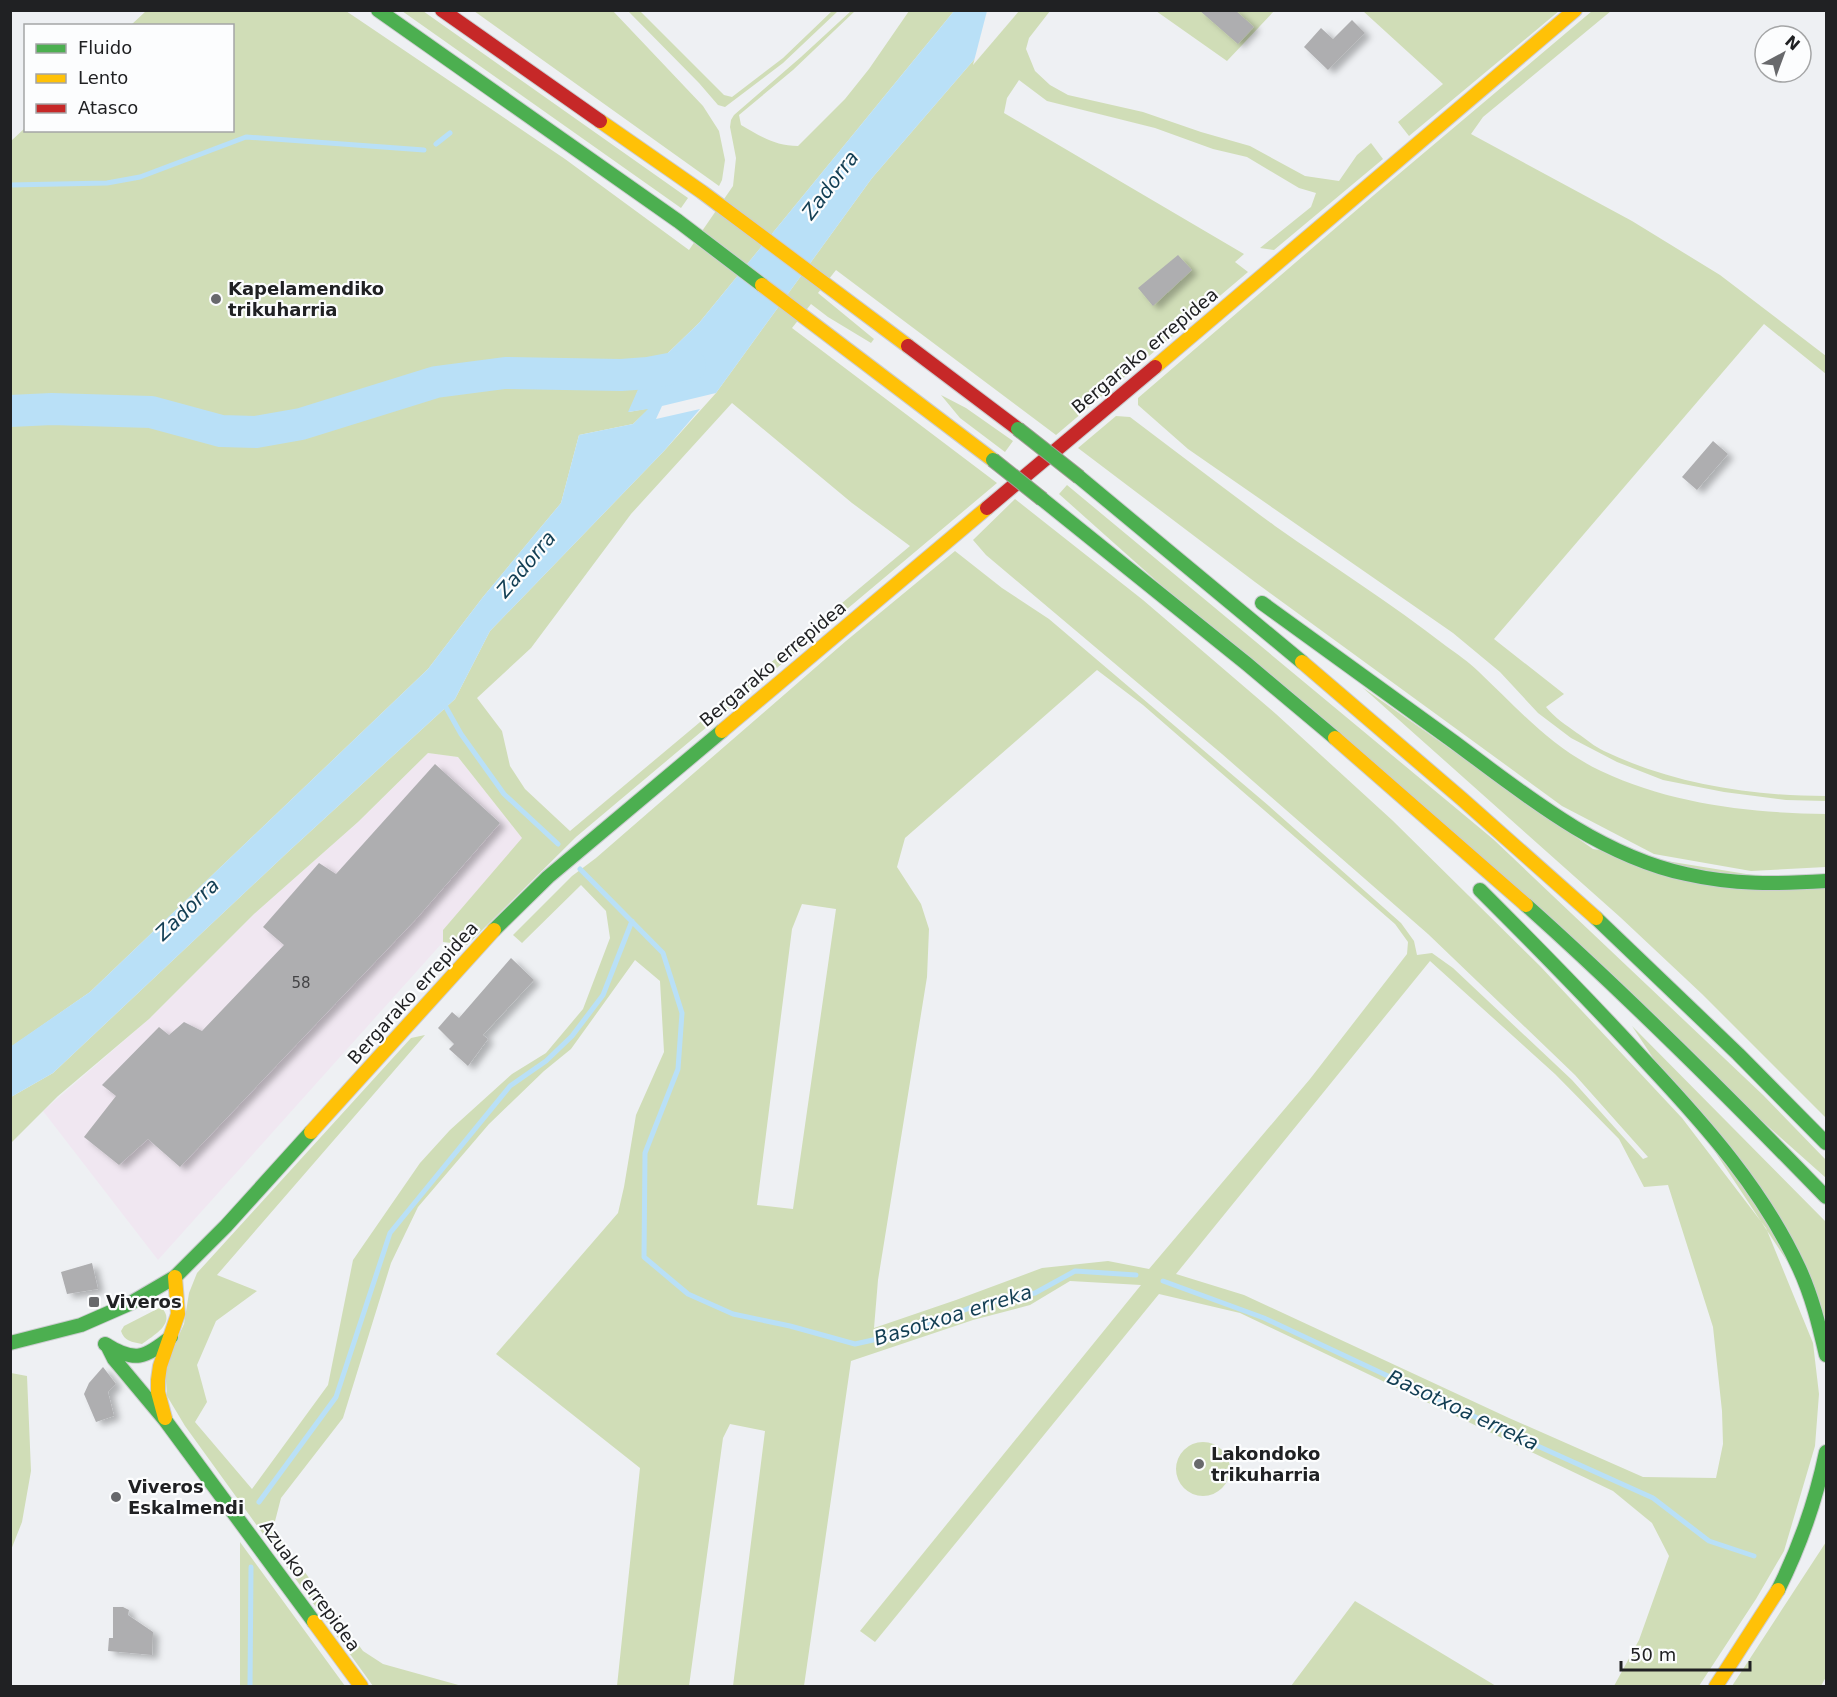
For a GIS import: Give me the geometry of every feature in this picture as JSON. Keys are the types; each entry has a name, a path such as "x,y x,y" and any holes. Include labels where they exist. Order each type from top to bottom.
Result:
{"main road":[{"path":"378,10 678,221 993,460 1185,613 1458,843 1591,963 1827,1197"},
{"path":"442,10 702,192 1018,429 1078,477 1340,693 1482,815 1618,938 1827,1143"},
{"name":"Bergarako errepidea","path":"10,1344 94,1335 129,1304 175,1277 226,1226 502,922 548,877 1575,10"},
{"path":"1078,477 1192,554"},
{"path":"1248,593 1540,805 1590,836 1640,860 1684,874 1736,883 1827,881"},
{"path":"1298,706 1430,839"},
{"path":"1471,880 1585,996 1704,1124 1732,1158 1766,1204 1796,1258 1812,1300 1827,1355"},
{"path":"165,1420 158,1392 158,1380 160,1366 178,1314 175,1277"},
{"path":"94,1335 126,1357 138,1357 151,1353 171,1337"},
{"name":"Azuako errepidea","path":"94,1335 165,1420 361,1686"},
{"path":"1778,1590 1796,1554 1809,1518 1821,1483 1827,1452"},
{"path":"1716,1686 1812,1542"}],"shaded area":[{"path":"428,753 458,757 523,839 443,930 443,942 158,1260 43,1111 149,1019 254,914 358,822"}],"green space":[{"path":"146,11 346,11 565,159 689,250 733,186 736,158 730,127 734,115 851,11 855,11 793,70 739,115 741,125 761,136 782,144 798,146 845,99 909,11 954,11 699,323 644,376 629,412 650,408 633,424 579,435 561,503 483,597 428,669 90,992 11,1047 11,141 24,129 24,132 234,132 234,24 132,24"},
{"path":"402,11 423,11 688,198 681,208"},
{"path":"474,11 613,11 703,106 719,131 725,160 719,186"},
{"path":"628,11 640,11 724,95 732,97 783,58 832,11 838,11 783,63 725,107 718,105"},
{"path":"1016,11 1050,11 1029,38 1026,49 1035,71 1050,85 1068,95 1143,112 1250,146 1305,176 1339,181 1357,155 1371,143 1383,159 1274,250 1260,248 1311,207 1316,193 1299,188 1247,157 1213,149 1155,128 1047,101 1019,80 1007,98 1004,113 1244,254 1235,262 1248,272 1056,435 836,270 818,293 874,339 871,343 811,304 792,328 997,483 576,837 467,945 443,942 443,930 522,838 458,757 428,753 358,822 254,914 149,1019 58,1096 11,1143 11,1097 53,1073 455,699 490,631 664,451 716,393 872,178","holes":["732,403 852,503 910,546 570,831 525,789 510,766 502,731 477,698 531,648 631,514"]},
{"path":"1156,11 1274,11 1227,61"},
{"path":"1363,11 1559,11 1409,136 1398,122 1443,84"},
{"path":"1592,11 1611,11 1483,117 1471,134 1632,221 1720,275 1826,356 1826,374 1764,324 1494,639 1564,694 1546,707 1553,715 1604,751 1657,772 1685,780 1769,794 1826,796 1826,801 1786,800 1724,792 1663,780 1617,762 1571,738 1538,713 1500,672 1453,633 1188,449 1138,405 1138,398"},
{"path":"941,395 966,408 1013,441 1005,452 960,418"},
{"path":"1116,416 1130,417 1275,526 1471,664 1521,713 1583,762 1655,792 1683,799 1740,809 1826,814 1826,867 1751,871 1654,854 1562,806 1255,582 1078,448"},
{"path":"1067,485 1493,839 1763,1095 1826,1160 1826,1178 1059,494"},
{"path":"1015,499 1143,600 1276,714 1392,820 1540,966 1682,1118 1766,1228 1813,1343 1819,1394 1815,1446 1784,1551 1756,1599 1699,1686 1614,1686 1639,1640 1669,1556 1652,1523 1613,1491 1240,1313 1159,1294 875,1642 860,1631 1141,1285 1070,1281 1030,1305 973,1320 851,1361 804,1686 733,1686 765,1431 730,1424 723,1438 689,1686 617,1686 640,1468 496,1354 618,1213 636,1115 664,1052 660,981 635,960 571,1049 544,1071 489,1124 418,1207 391,1263 343,1418 281,1498 273,1529 363,1651 383,1664 462,1686 373,1686 185,1426 167,1396 165,1366 184,1324 189,1293 197,1273 411,1038 425,1035 217,1275 257,1291 216,1321 197,1365 207,1402 195,1422 252,1489 328,1385 353,1260 420,1163 450,1130 512,1074 546,1053 583,1009 610,938 606,911 581,885 522,943 513,935 572,876 596,858 846,641 955,551 1002,588 1049,619 1269,806 1401,923 1414,941 1417,955 1432,953 1453,968 1572,1080 1643,1159 1648,1157 1575,1075 1428,934 1222,754 986,555 973,540","holes":["1097,670 1143,705 1395,924 1408,942 1407,954 1310,1079 1149,1269 1108,1261 1042,1268 874,1328 878,1280 927,977 929,929 921,904 897,867 905,838","802,904 836,909 793,1209 757,1205 792,929","1430,961 1555,1074 1619,1139 1644,1187 1668,1185 1713,1327 1722,1411 1723,1444 1716,1478 1643,1477 1509,1418 1244,1295 1176,1274"]},
{"path":"1362,687 1593,849 1826,887 1826,1118 1702,994 1620,917"},
{"path":"1632,1026 1826,1222 1826,1320"},
{"path":"161,1307 166,1318 158,1333 142,1344 124,1337 121,1331 124,1326"},
{"path":"11,1373 27,1376 31,1471 22,1522 11,1550"},
{"path":"1203,1442 1213,1444 1222,1450 1228,1459 1230,1469 1228,1479 1222,1488 1213,1494 1203,1496 1193,1494 1184,1488 1178,1479 1176,1469 1178,1459 1184,1450 1193,1444"},
{"path":"240,1542 345,1686 240,1686"},
{"path":"1826,1542 1826,1677 1821,1686 1732,1686"},
{"path":"1355,1601 1496,1686 1291,1686"}],"water":[{"name":"Zadorra","path":"954,11 1016,11 872,178 716,393 662,406 656,419 700,409 664,451 490,631 455,699 53,1073 11,1097 10,1047 90,992 428,669 483,597 561,503 579,435 633,424 648,409 628,412 644,376 699,323"}],"pier":[{"path":"987,11 1019,11 973,65"}],"building":[{"path":"1199,10 1235,10 1254,27 1238,44"},
{"path":"1352,20 1365,33 1328,70 1304,47 1321,28 1333,39"},
{"path":"1178,255 1192,270 1153,306 1138,288"},
{"path":"1713,441 1728,454 1697,490 1682,477"},
{"path":"435,764 500,823 417,918 180,1167 148,1139 119,1165 84,1137 116,1096 102,1085 159,1027 169,1035 184,1022 202,1031 284,945 263,927 319,863 336,874"},
{"path":"511,958 534,980 483,1035 488,1039 468,1066 449,1049 454,1044 438,1028 452,1012 459,1018"},
{"path":"92,1263 98,1289 67,1294 61,1272"},
{"path":"103,1367 116,1384 108,1392 114,1416 96,1422 84,1394 89,1383"},
{"path":"113,1607 123,1607 129,1610 128,1615 153,1632 152,1655 108,1651 109,1638 113,1638"}],"waterway":[{"path":"436,144 450,133"},
{"path":"10,185 107,183 140,177 246,137 424,150"},
{"path":"10,411 52,409 151,412 221,431 256,432 301,424 436,382 505,373 621,375 648,373 690,365"},
{"name":"Basotxoa erreka","path":"443,702 461,734 504,794 558,844"},
{"name":"Basotxoa erreka","path":"580,869 663,953 682,1013 678,1069 645,1153 644,1257 688,1294 733,1314 790,1326 855,1344 909,1332 977,1305 1035,1293 1075,1271 1136,1275"},
{"path":"259,1502 336,1397 390,1233 510,1086 546,1061 572,1036 603,995 632,921"},
{"name":"Basotxoa erreka","path":"1163,1281 1264,1318 1653,1498 1709,1541 1754,1556"},
{"path":"250,1686 251,1567"}],"traffic: fast":[{"path":"378,10 678,221 762,285"},
{"path":"1018,429 1079,477"},
{"path":"993,460 1042,499"},
{"path":"1079,477 1302,662"},
{"path":"1042,499 1335,738"},
{"path":"1262,603 1535,802 1592,838 1622,853 1654,865 1704,878 1773,883 1826,881"},
{"path":"494,930 548,877 722,731"},
{"path":"1480,890 1627,1042 1691,1111 1732,1160 1785,1239 1799,1268 1818,1322 1826,1355"},
{"path":"1526,905 1679,1048 1826,1197"},
{"path":"1596,918 1738,1054 1826,1143"},
{"path":"10,1343 81,1325 129,1304 175,1277 226,1226 311,1132"},
{"path":"105,1344 124,1354 140,1356 154,1350 171,1337"},
{"path":"107,1345 114,1359 165,1420 314,1622"},
{"path":"1778,1590 1806,1522 1826,1452"}],"traffic: slow":[{"path":"1155,367 1575,10"},
{"path":"600,121 702,192 908,346"},
{"path":"762,285 993,460"},
{"path":"722,731 987,508"},
{"path":"1302,662 1596,918"},
{"path":"1335,738 1526,905"},
{"path":"311,1132 494,930"},
{"path":"165,1418 158,1392 158,1380 160,1366 178,1314 175,1277"},
{"path":"1716,1686 1778,1590"},
{"path":"314,1622 361,1686"}],"traffic: jam":[{"path":"442,10 600,121"},
{"path":"908,346 1018,429"},
{"path":"987,508 1155,367"}],"place":[{"name":"Kapelamendiko trikuharria","path":"216,299"},
{"name":"Viveros","path":"94,1302"},
{"name":"Lakondoko trikuharria","path":"1199,1464"},
{"name":"Viveros Eskalmendi","path":"116,1497"}]}
